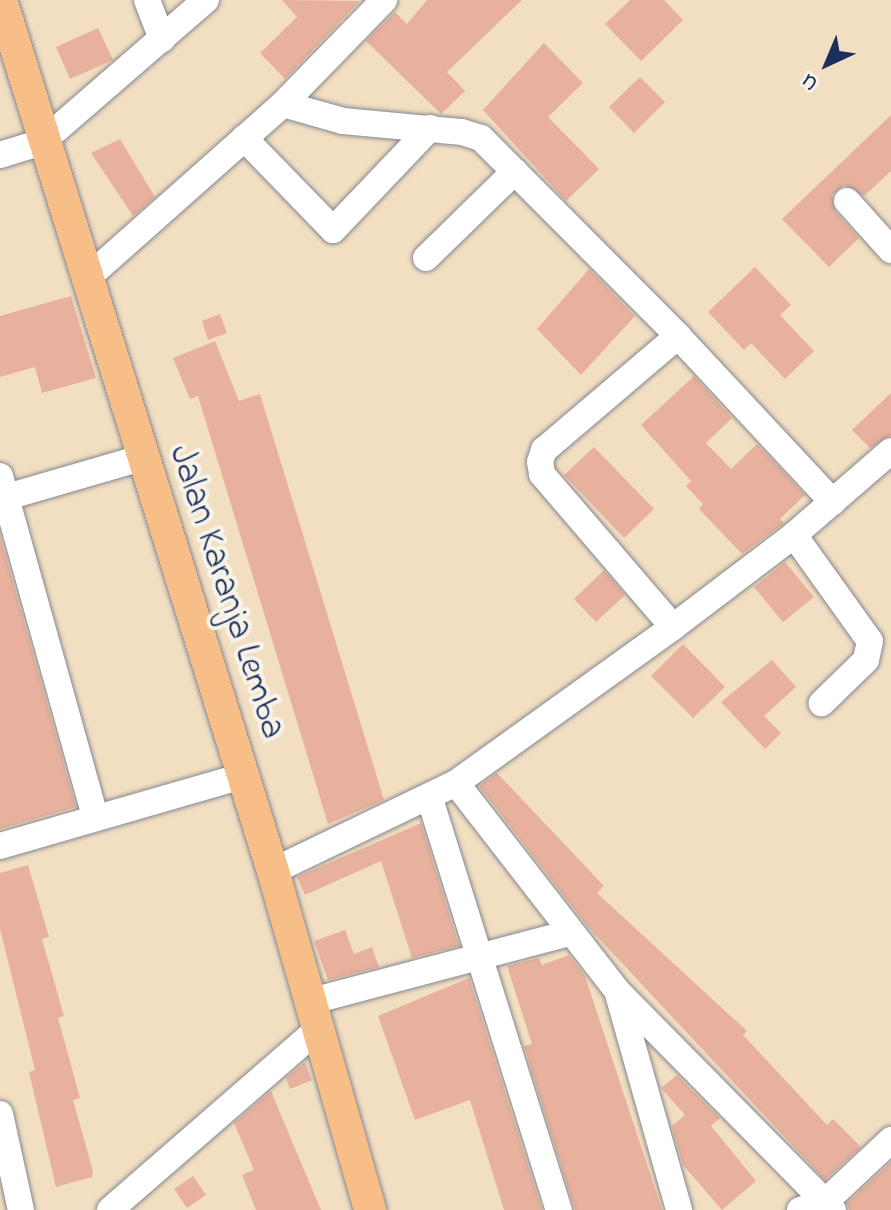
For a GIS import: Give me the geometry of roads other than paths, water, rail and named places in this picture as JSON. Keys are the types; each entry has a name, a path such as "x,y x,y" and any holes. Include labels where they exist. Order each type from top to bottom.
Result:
{"main road":[{"name":"Jalan Karanja Lemba","path":"1,0 42,142 273,871 370,1210"}],"street":[{"path":"147,0 162,39"},
{"path":"0,155 42,142 206,0"},
{"path":"86,279 283,104 384,0"},
{"path":"283,104 343,121 430,128 481,138 678,336 833,502"},
{"path":"244,138 333,230 345,223 430,128"},
{"path":"426,258 515,171"},
{"path":"847,201 891,250"},
{"path":"673,627 542,474 540,462 544,450 678,336"},
{"path":"273,871 430,799 456,783 673,627 794,535 891,451"},
{"path":"95,817 2,491 141,458"},
{"path":"794,535 870,641 866,660 822,703"},
{"path":"0,846 242,776"},
{"path":"456,783 618,992 820,1207 891,1140"},
{"path":"430,799 559,1210"},
{"path":"110,1210 313,1016 479,958 570,933"},
{"path":"618,992 679,1210"},
{"path":"0,1114 21,1210"}]}
